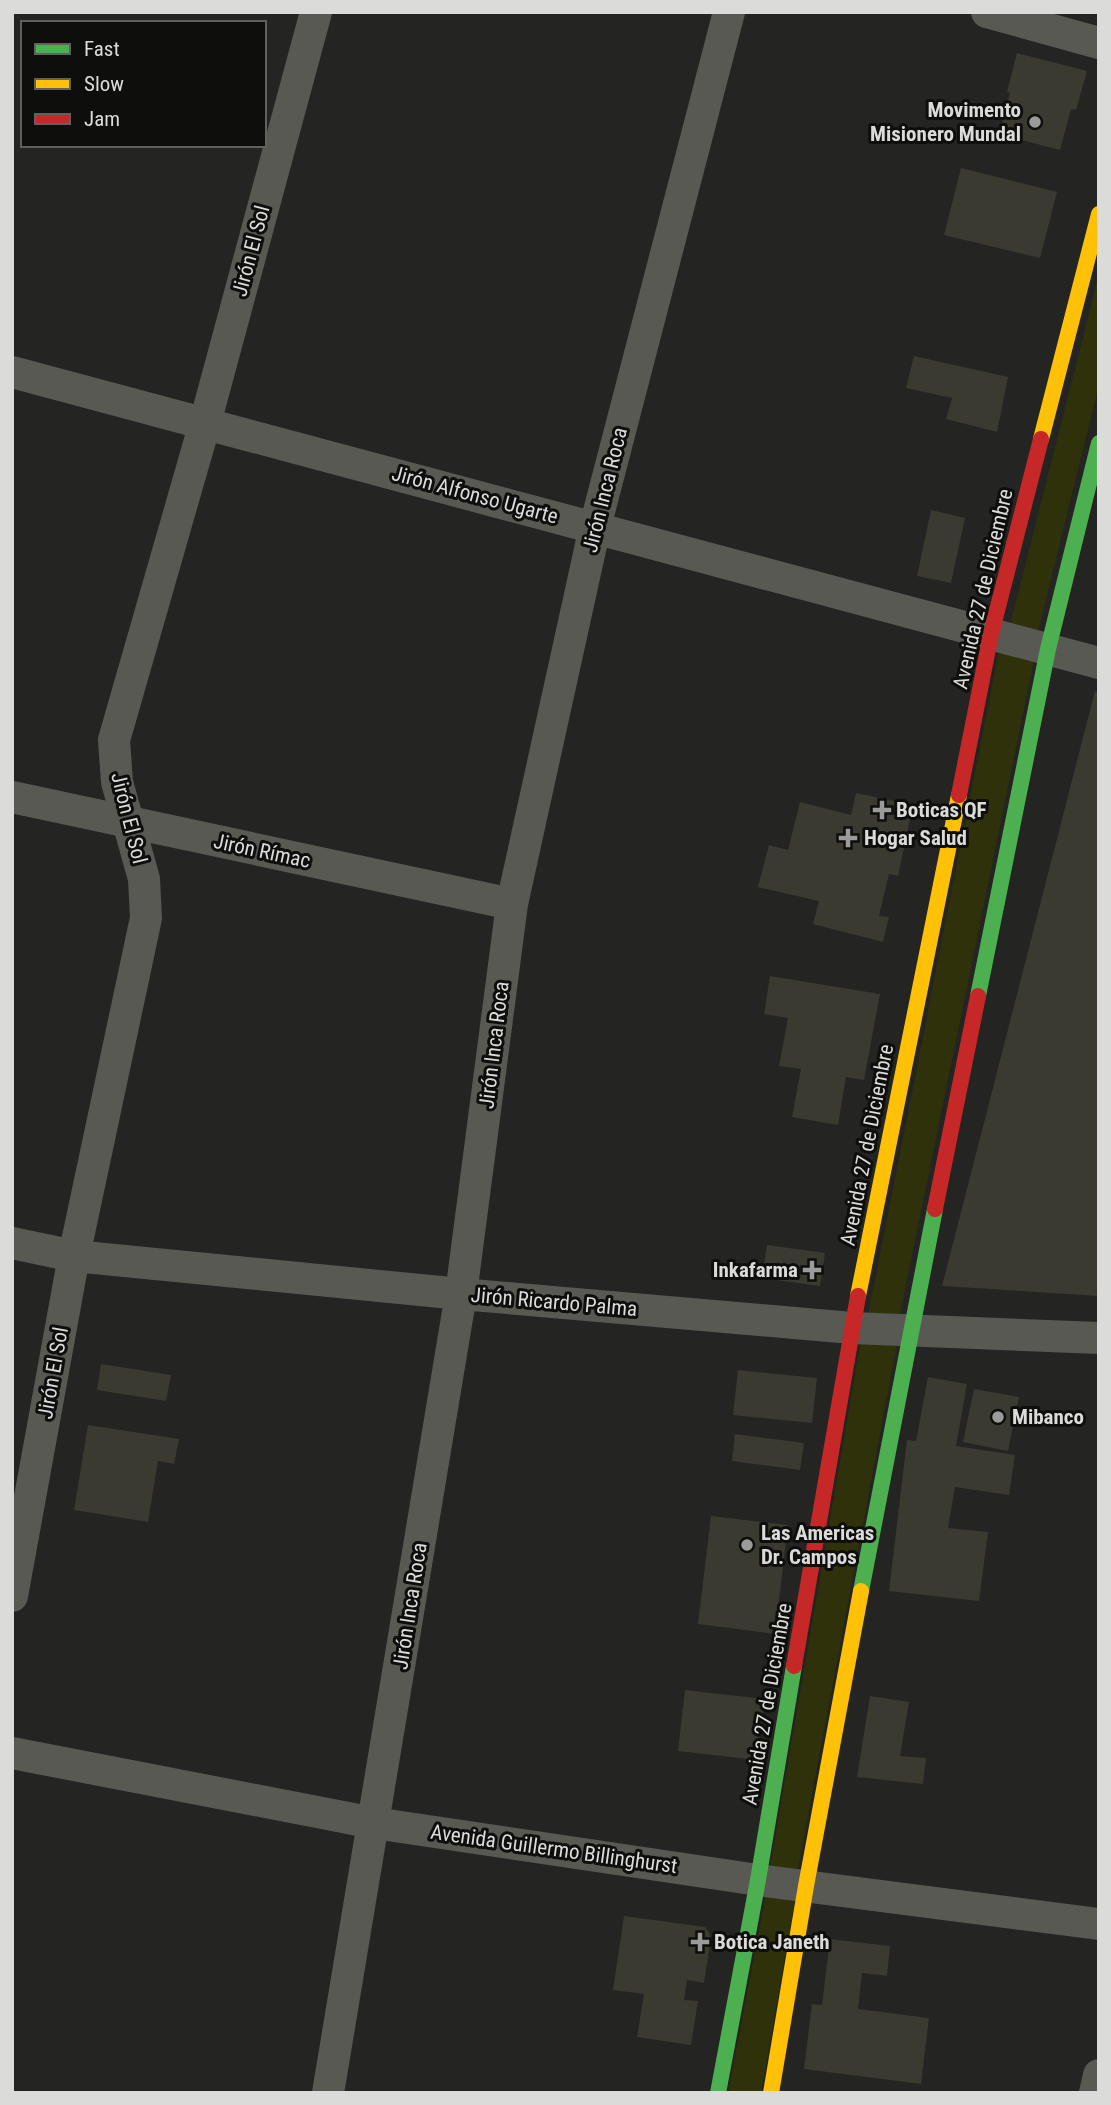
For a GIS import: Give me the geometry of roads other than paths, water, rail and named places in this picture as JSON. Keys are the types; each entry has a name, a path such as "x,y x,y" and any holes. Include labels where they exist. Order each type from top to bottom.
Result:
{"street":[{"name":"Jirón El Sol","path":"12,1596 74,1256 146,918 144,879 117,782 114,740 205,424 316,12"},
{"name":"Jirón Inca Roca","path":"328,2093 461,1294 512,904 595,527 729,12"},
{"path":"987,12 1099,43"},
{"name":"Avenida 27 de Diciembre","path":"718,2093 758,1880 852,1328 991,634 1099,214"},
{"name":"Jirón Alfonso Ugarte","path":"12,372 1099,663"},
{"path":"771,2093 806,1886 910,1330 1048,649 1099,443"},
{"name":"Jirón Rímac","path":"12,797 512,904"},
{"name":"Jirón Ricardo Palma","path":"12,1243 74,1256 461,1294 852,1328 1099,1338"},
{"name":"Avenida Guillermo Billinghurst","path":"12,1753 374,1823 758,1880 1099,1924"},
{"path":"1095,2093 1099,2075"}],"place":[{"name":"Movimento Misionero Mundal","path":"1035,122"},
{"name":"Boticas QF","path":"882,810"},
{"name":"Hogar Salud","path":"848,838"},
{"name":"Inkafarma","path":"812,1270"},
{"name":"Mibanco","path":"998,1417"},
{"name":"Las Americas Dr. Campos","path":"747,1545"},
{"name":"Botica Janeth","path":"700,1942"}]}
